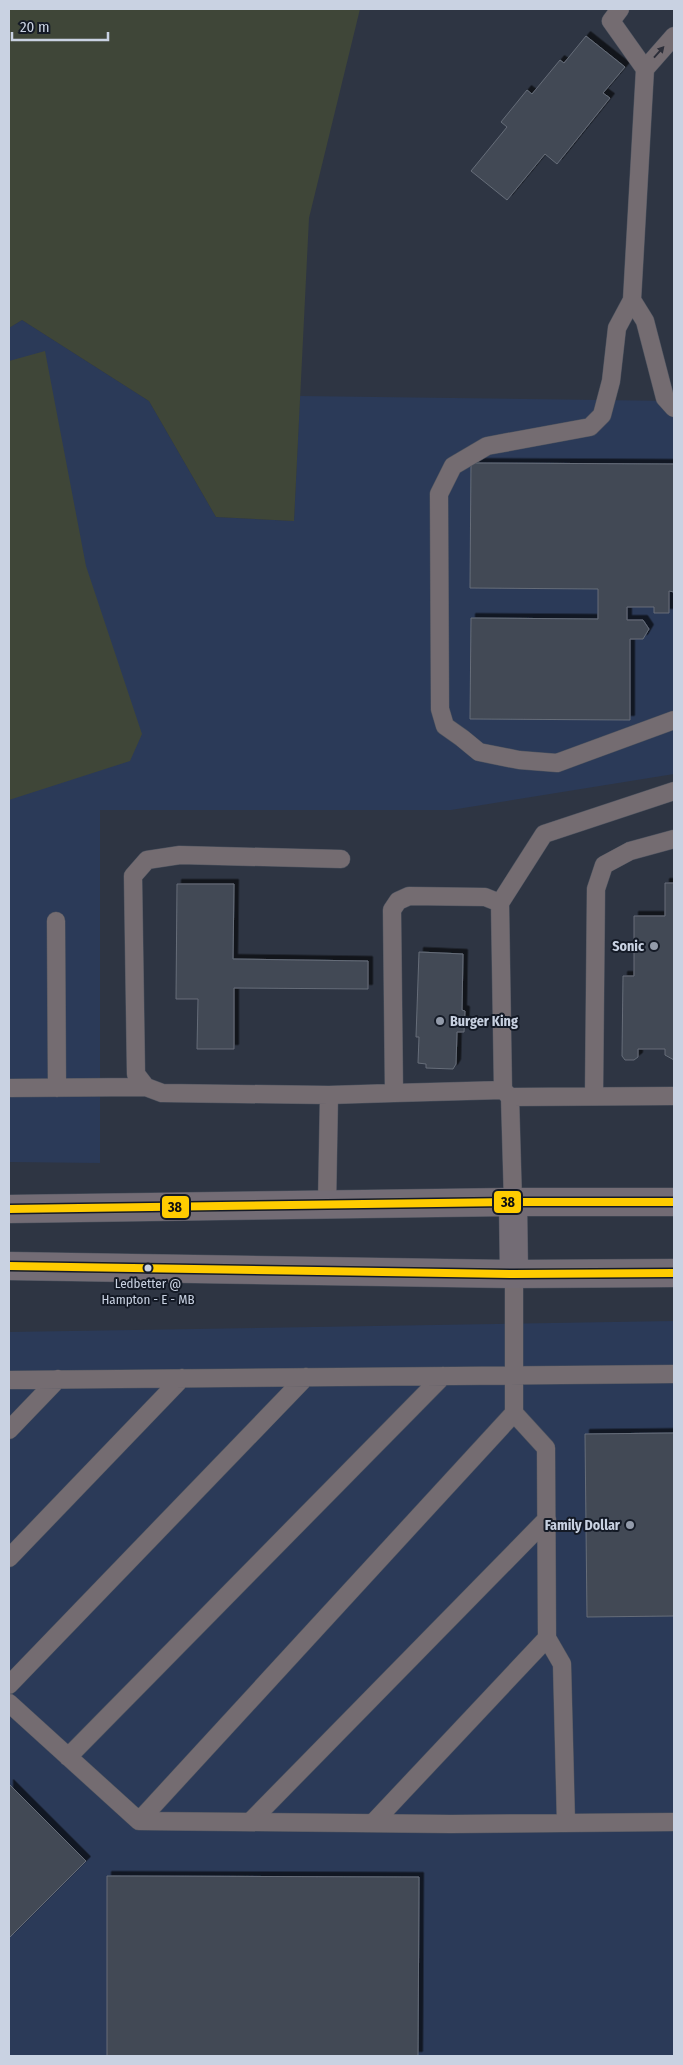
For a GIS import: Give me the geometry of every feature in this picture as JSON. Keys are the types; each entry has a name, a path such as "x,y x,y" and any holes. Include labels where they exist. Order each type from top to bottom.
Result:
{"main road":[{"path":"9,1211 513,1202 674,1202"},
{"path":"513,1202 514,1274"},
{"path":"9,1266 514,1274 674,1273"}],"lane":[{"path":"616,15 645,69 632,300 617,328 611,382 602,415 590,427 487,446 454,466 439,494 440,709 445,726 479,752 519,760 557,763 674,720"},
{"path":"645,69 674,36"},
{"path":"632,300 645,321 665,398 674,408"},
{"path":"513,1202 506,1094 500,903 544,834 674,791"},
{"path":"594,1096 596,889 604,865 630,851 674,839"},
{"path":"146,1087 136,1074 134,876 147,860 180,855 341,859"},
{"path":"394,1092 392,910 398,902 409,896 484,897 500,903"},
{"path":"56,921 56,1088"},
{"path":"9,1088 146,1087 162,1093 329,1095 394,1092 674,1096"},
{"path":"326,1205 329,1095"},
{"path":"514,1274 514,1413 546,1448 547,1638 562,1664 566,1823"},
{"path":"9,1380 674,1374"},
{"path":"68,1757 443,1376"},
{"path":"9,1685 306,1377"},
{"path":"9,1558 182,1378"},
{"path":"9,1430 58,1379"},
{"path":"139,1821 514,1413"},
{"path":"250,1822 547,1519"},
{"path":"373,1823 547,1638"},
{"path":"9,1703 139,1821 373,1823 674,1822"}],"shaded area":[{"path":"22,320 149,401 216,517 294,521 300,396 674,401 674,774 451,810 100,810 100,1163 9,1162 9,328"},
{"path":"674,1321 674,2056 9,2056 9,1332"}],"green space":[{"path":"9,9 360,9 309,218 294,521 216,517 149,401 22,320 9,328"},
{"path":"45,351 86,566 142,734 130,761 9,800 9,361"}],"building":[{"path":"586,36 625,67 603,93 610,98 557,164 545,154 507,200 471,171 507,127 501,122 527,90 532,94 560,60 564,63"},
{"path":"471,463 674,464 674,592 669,591 669,613 654,613 654,607 627,607 627,620 643,620 649,629 643,639 630,639 630,720 470,719 471,618 598,619 598,589 470,588"},
{"name":"Sonic","path":"665,883 674,883 674,1060 665,1055 665,1049 638,1049 638,1057 634,1060 625,1060 622,1056 623,976 634,976 634,916 665,916"},
{"path":"177,884 234,884 233,959 368,961 368,989 234,988 234,1049 197,1049 198,999 176,999"},
{"name":"Burger King","path":"419,952 463,954 462,1010 465,1011 464,1032 457,1032 456,1064 453,1069 426,1068 426,1064 418,1063 419,1037 416,1037"},
{"name":"Family Dollar","path":"674,1433 674,1616 587,1617 585,1434"},
{"path":"9,1784 86,1861 9,1938"},
{"path":"107,1876 419,1877 418,2056 107,2056"}],"transit line":[{"name":"38","path":"9,1209 513,1202 674,1202"},
{"name":"38","path":"9,1266 514,1274 674,1273"}],"place":[{"name":"Sonic","path":"654,946"},
{"name":"Burger King","path":"440,1021"},
{"name":"Ledbetter @ Hampton - E - MB","path":"148,1268"},
{"name":"Family Dollar","path":"630,1525"}]}
